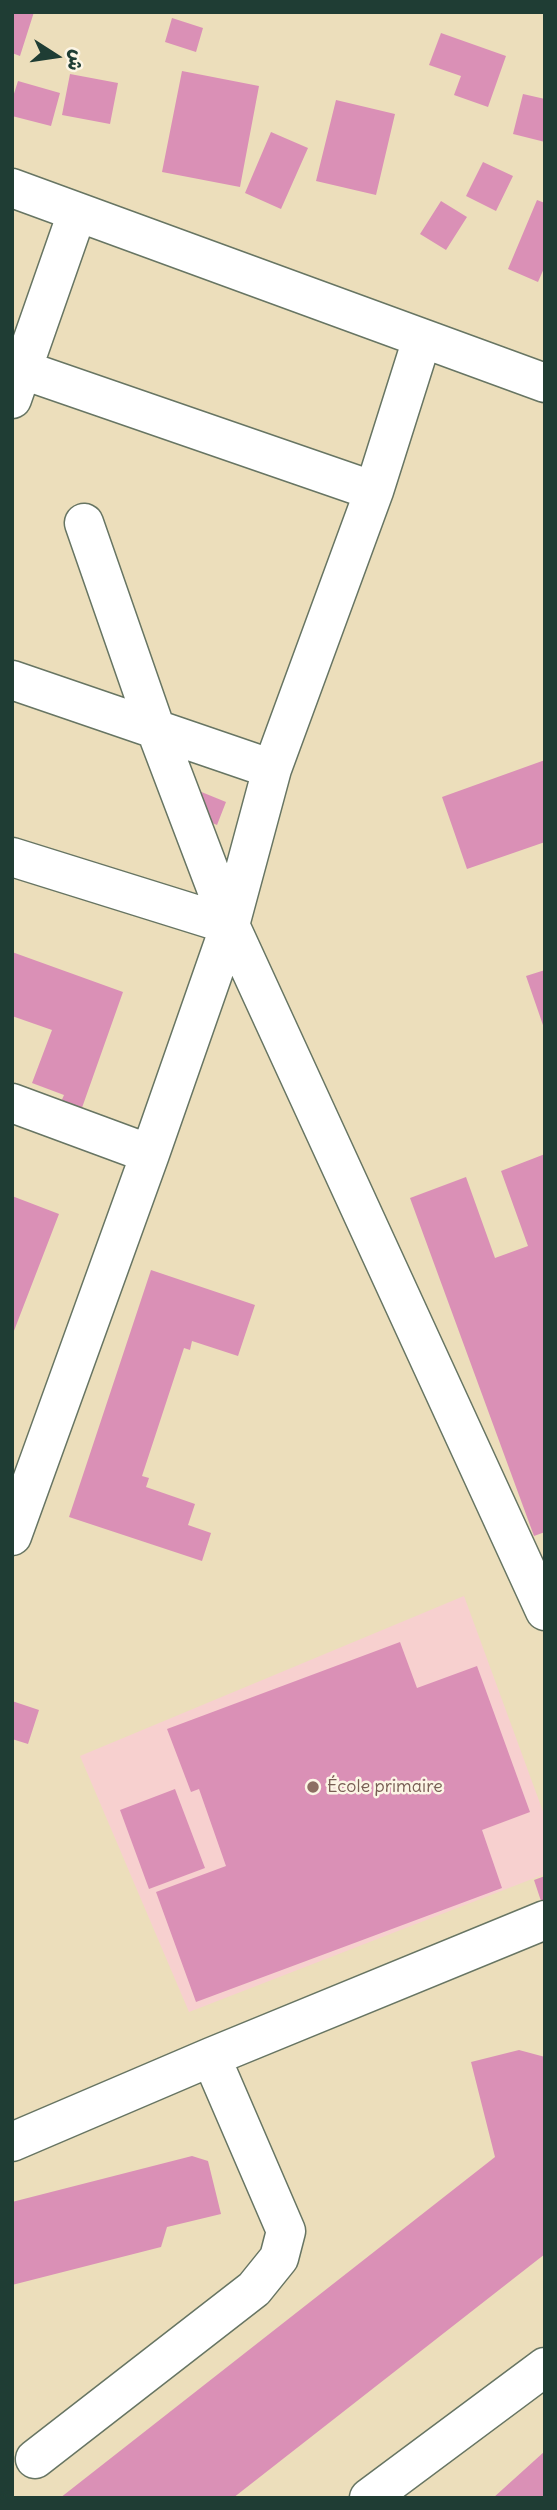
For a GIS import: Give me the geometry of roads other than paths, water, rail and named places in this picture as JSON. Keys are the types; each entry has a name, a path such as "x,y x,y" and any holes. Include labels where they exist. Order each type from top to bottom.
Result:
{"street":[{"path":"12,188 545,383"},
{"path":"77,213 16,378 374,491"},
{"path":"12,1536 230,925 272,769 374,491 422,339"},
{"path":"84,523 156,730 230,925 545,1611"},
{"path":"12,680 272,769"},
{"path":"12,857 230,925"},
{"path":"12,1103 150,1154"},
{"path":"12,2142 545,1920"},
{"path":"35,2459 254,2289 279,2258 286,2231 211,2057"},
{"path":"369,2498 545,2367"}],"place":[{"name":"École primaire","path":"313,1787"}]}
